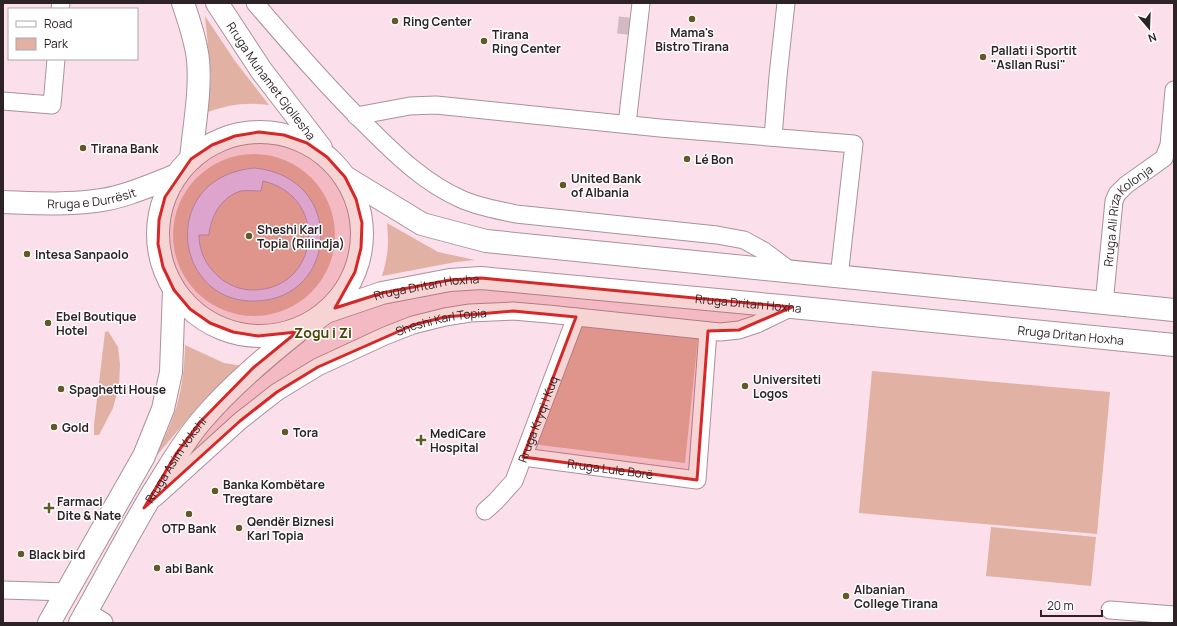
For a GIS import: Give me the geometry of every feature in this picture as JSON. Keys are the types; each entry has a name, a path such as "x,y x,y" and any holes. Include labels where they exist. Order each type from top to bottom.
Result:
{"main road":[{"path":"183,3 191,26 198,60 198,93 191,159"},
{"name":"Rruga Muhamet Gjollesha","path":"217,3 261,70 327,157"},
{"path":"259,132 284,135 307,143 327,157 345,177 356,199 362,223 361,248 355,272 343,294 326,312 306,325 282,333 258,336 233,332 210,323 190,309 174,290 163,267 158,244 159,220 165,197 177,176 191,159 212,145 229,138 259,132"},
{"name":"Rruga e Durrësit","path":"3,202 64,203 95,201 110,198 177,176"},
{"path":"345,177 422,224 486,242 1174,310"},
{"name":"Rruga Dritan Hoxha","path":"326,312 382,293 450,280 481,278 1174,345"},
{"path":"49,623 144,456 163,409 171,372 174,290"},
{"name":"Rruga Asim Vokshi","path":"89,620 144,508 176,454 224,395 253,368 306,325"}],"street":[{"path":"255,3 356,116 396,154 421,175 438,187 461,199 485,208 516,214 717,235 744,240 764,251 792,272"},
{"path":"627,124 641,3"},
{"path":"773,137 786,3"},
{"path":"3,101 52,105 56,60"},
{"name":"Rruga Ali Riza Kolonja","path":"1104,304 1114,201 1120,190 1164,158 1169,145 1174,90"},
{"path":"356,116 410,106 436,104 627,124 854,144 839,277"},
{"name":"Sheshi Karl Topia","path":"144,508 240,421 277,392 318,367 385,336 413,325 445,317 470,313 513,311 720,332 740,330 757,324 792,307"},
{"name":"Rruga Kryqi I Kuq","path":"484,511 496,502 514,481 576,317"},
{"name":"Rruga Lule Borë","path":"524,457 698,480 708,331"},
{"path":"3,590 68,592"},
{"path":"1110,610 1174,615"}],"highlighted area":[{"path":"259,132 284,135 307,143 327,157 345,177 356,199 362,223 361,248 355,272 335,308 382,293 450,280 481,278 792,307 739,330 708,331 697,480 523,457 576,317 513,311 445,317 413,325 318,367 277,392 240,421 144,508 176,454 201,421 253,368 297,332 258,336 233,332 210,323 190,309 174,290 163,267 158,244 159,220 165,197 191,159 212,145 235,136"}],"green space":[{"path":"205,16 235,61 269,105 238,104 208,112 211,77"},
{"path":"246,154 262,154 285,160 305,172 317,184 332,211 335,235 332,259 329,266 317,286 305,298 278,313 262,316 246,316 223,310 203,298 191,286 176,259 173,243 173,227 179,204 191,184 203,172 230,157"},
{"path":"387,223 438,252 475,260 456,262 382,276 388,250"},
{"path":"580,326 698,337 685,463 532,444"},
{"path":"108,331 118,347 120,365 119,386 113,408 99,435 94,435 105,332"},
{"path":"185,345 224,363 243,366 223,381 201,403 152,461 167,433 177,406 183,377"},
{"path":"872,371 1110,392 1097,534 859,513"},
{"path":"991,527 1096,537 1091,586 986,576"}],"shaded area":[{"path":"255,168 285,177 306,193 317,214 321,238 316,261 303,281 283,295 256,301 228,296 207,283 193,262 188,239 191,214 202,193 224,176","holes":["263,181 285,190 299,205 307,223 308,242 303,260 292,275 275,286 248,290 226,282 214,273 204,258 200,247 199,235 209,235 212,221 218,208 234,194 241,191 261,191"]}],"tunnel":[{"path":"618,25 638,27"}],"place":[{"name":"Mama's Bistro Tirana","path":"692,19"},
{"name":"Ring Center","path":"395,21"},
{"name":"Tirana Ring Center","path":"484,41"},
{"name":"Pallati i Sportit \"Asllan Rusi\"","path":"983,57"},
{"name":"Tirana Bank","path":"83,148"},
{"name":"Lé Bon","path":"687,159"},
{"name":"United Bank of Albania","path":"563,185"},
{"name":"Sheshi Karl Topia (Rilindja)","path":"249,236"},
{"name":"Intesa Sanpaolo","path":"27,254"},
{"name":"Ebel Boutique Hotel","path":"48,323"},
{"name":"Universiteti Logos","path":"745,386"},
{"name":"Spaghetti House","path":"61,389"},
{"name":"Gold","path":"54,427"},
{"name":"Tora","path":"285,432"},
{"name":"MediCare Hospital","path":"421,440"},
{"name":"Banka Kombëtare Tregtare","path":"215,491"},
{"name":"Farmaci Dite & Nate","path":"49,508"},
{"name":"OTP Bank","path":"189,514"},
{"name":"Qendër Biznesi Karl Topia","path":"239,528"},
{"name":"Black bird","path":"21,554"},
{"name":"abi Bank","path":"157,568"},
{"name":"Albanian College Tirana","path":"846,596"}],"district":[{"name":"Zogu i Zi","path":"323,332"}]}
